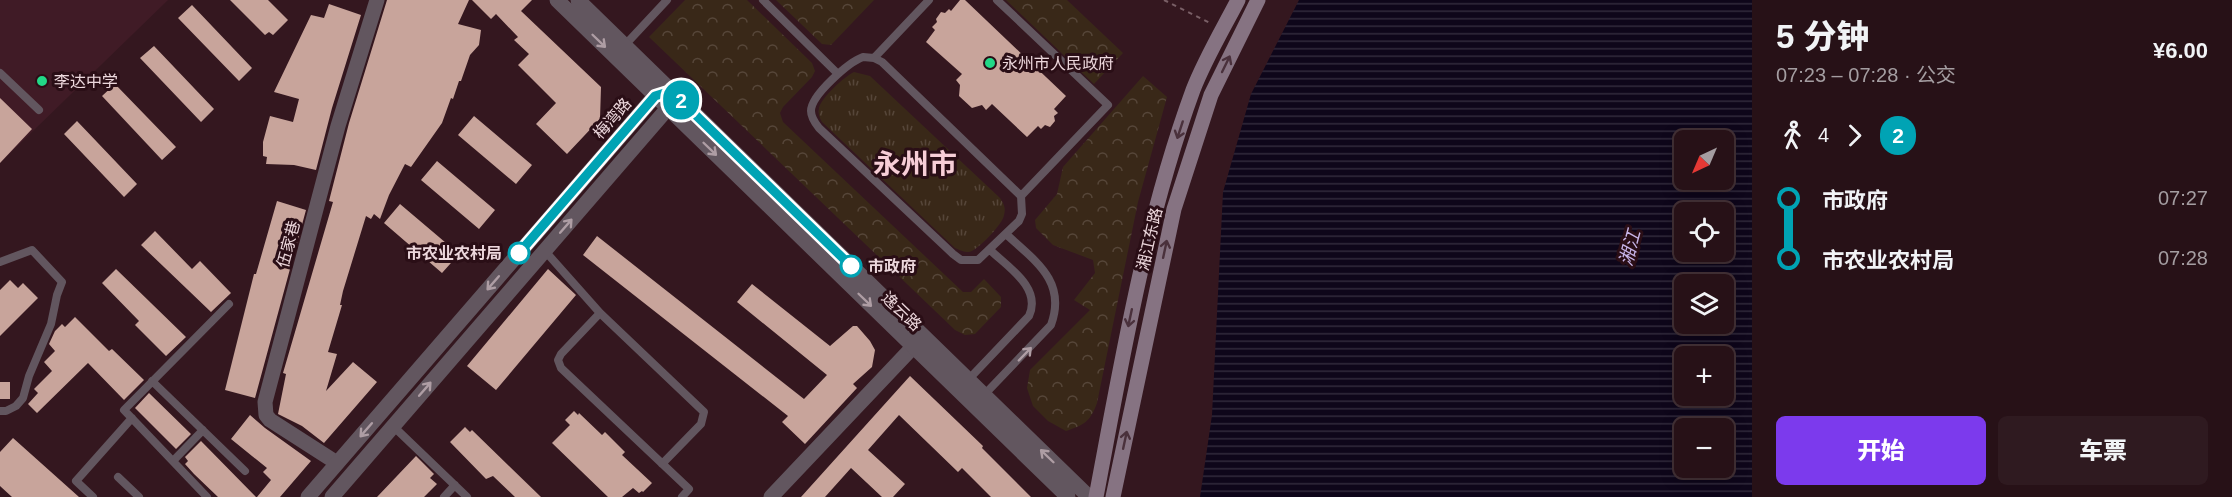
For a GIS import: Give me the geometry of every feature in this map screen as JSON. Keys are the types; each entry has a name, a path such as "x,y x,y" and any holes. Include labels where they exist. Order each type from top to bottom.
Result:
{"main road":[{"name":"湘江东路","path":"1096,497 1121,359 1156,204 1194,88 1238,0"},
{"name":"湘江东路","path":"1113,497 1174,209 1211,95 1258,0"}],"street":[{"name":"伍家巷","path":"338,463 270,420 266,415 265,402 338,126 377,0"},
{"name":"逸云路","path":"557,0 1068,497"},
{"name":"逸云路","path":"578,0 1089,497"},
{"name":"梅湾路","path":"308,497 655,96 671,91"},
{"path":"332,497 668,108 671,91"},
{"path":"771,497 914,347"}],"lane":[{"path":"625,45 667,0"},
{"path":"763,0 838,74"},
{"path":"874,58 929,0"},
{"path":"997,0 1108,105 1021,196"},
{"path":"863,57 874,58 882,62 1021,196 1022,214 1006,234 978,260 970,262 962,260 819,128 811,111 812,103 854,60 863,57"},
{"path":"0,73 39,110"},
{"path":"984,395 1051,325 1056,310 1055,293 1049,277 1006,234"},
{"path":"0,262 32,250 62,282 51,324 22,398 16,406 0,411"},
{"path":"968,380 1029,316 1033,308 1033,298 1029,289 990,250"},
{"path":"544,251 600,313 704,412 701,424 662,464"},
{"path":"207,497 124,410 230,304"},
{"path":"600,313 561,354 558,360 561,368 689,489 682,497"},
{"path":"152,381 245,471"},
{"path":"93,497 76,481 132,418"},
{"path":"393,426 467,497"},
{"path":"173,461 203,430"},
{"path":"118,477 139,497"},
{"path":"444,497 455,485"}],"path":[{"path":"1164,0 1223,29"}],"shaded area":[{"name":"李达中学","path":"0,0 168,0 0,163"}],"green space":[{"path":"685,0 747,0 812,63 815,71 812,77 780,113 783,122 963,292 971,292 984,279 1001,297 1001,307 975,334 965,335 955,330 649,37"},
{"path":"776,0 874,0 831,45 822,44"},
{"path":"1006,0 1067,0 1123,53 1094,84"},
{"path":"854,72 870,76 1000,198 1005,208 1003,219 978,247 969,252 955,248 822,122 819,117 819,108 824,99"},
{"path":"1143,76 1167,97 1138,202 1097,403 1086,422 1066,431 1048,421 1033,406 1027,388 1030,370 1090,310 1074,300 1095,273 1093,260 1053,245 1036,228 1035,220 1057,194 1063,167"}],"water":[{"name":"湘江","path":"1299,0 1752,0 1752,497 1200,497 1212,415 1223,192 1251,94"}],"building":[{"path":"230,0 268,0 288,20 273,35 269,32 265,35"},
{"path":"387,0 469,0 458,24 481,30 479,45 470,55 442,123 411,167 405,164 380,219 374,214 371,219 366,216 343,291 340,305 342,305 328,352 337,354 326,391 353,362 377,382 324,443 302,426 278,414 286,374 283,373 333,202 329,201 349,123"},
{"path":"472,0 532,0 521,11 601,87 600,119 567,154 536,124 556,103 518,65 529,54 514,40 518,37 496,14 491,19"},
{"name":"永州市人民政府","path":"960,0 965,0 1066,96 1054,109 1058,113 1054,116 1055,121 1050,127 1045,125 1041,129 1038,126 1027,137 992,104 986,110 982,105 972,108 959,96 960,85 956,80 962,74 926,42 935,30 932,27 941,12 945,13 949,9 951,11"},
{"path":"329,4 361,15 332,108 316,170 294,165 266,164 267,157 263,156 263,142 270,116 293,122 299,99 274,92 311,15 324,18"},
{"path":"192,5 252,68 239,81 178,18"},
{"path":"154,46 214,109 201,122 140,58"},
{"path":"115,84 176,147 162,160 102,96"},
{"path":"0,98 32,129 0,163"},
{"path":"474,116 532,165 516,184 458,135"},
{"path":"77,121 137,184 124,197 64,134"},
{"path":"437,161 495,210 479,229 421,180"},
{"path":"277,201 306,210 255,398 225,390 254,274 256,274"},
{"path":"400,204 459,254 442,273 384,223"},
{"path":"155,231 192,269 200,261 231,293 211,312 141,245"},
{"path":"597,236 804,399 827,375 737,302 752,284 830,346 853,326 857,326 875,350 872,367 853,384 857,388 805,444 782,422 788,416 583,255"},
{"path":"116,269 186,337 166,356 135,325 139,321 102,283"},
{"path":"548,269 576,295 496,390 467,366"},
{"path":"10,280 18,288 23,283 38,298 0,336 0,290"},
{"path":"75,317 109,351 112,349 144,380 124,400 88,363 37,413 28,404 38,393 34,389 52,371 44,362 55,351 49,344 55,331 62,324 65,327"},
{"path":"910,376 983,446 982,448 1031,497 991,497 962,468 958,472 899,415 868,450 905,484 893,497 882,497 851,468 825,497 801,497"},
{"path":"0,382 10,382 10,399 0,399"},
{"path":"149,393 191,434 176,449 135,408"},
{"path":"574,411 602,435 605,432 625,452 622,455 652,483 643,492 639,493 633,488 622,497 608,497 552,443 570,425 565,420"},
{"path":"250,415 311,461 280,497 257,497 271,480 263,472 267,468 231,439"},
{"path":"465,427 470,432 472,430 541,497 515,497 493,476 486,479 450,442"},
{"path":"13,438 79,497 12,497 0,486 0,452"},
{"path":"201,441 256,497 218,497 194,474 185,464 188,461 185,457"},
{"path":"416,456 434,474 430,478 437,484 424,497 377,497"}],"bus line":[{"name":"2","path":"519,253 655,96 671,91 851,266"}],"place":[{"name":"永州市人民政府","path":"990,63"},
{"name":"李达中学","path":"42,81"},
{"name":"市农业农村局","path":"519,253"},
{"name":"市政府","path":"851,266"}],"district":[{"name":"永州市","path":"915,164"}]}
